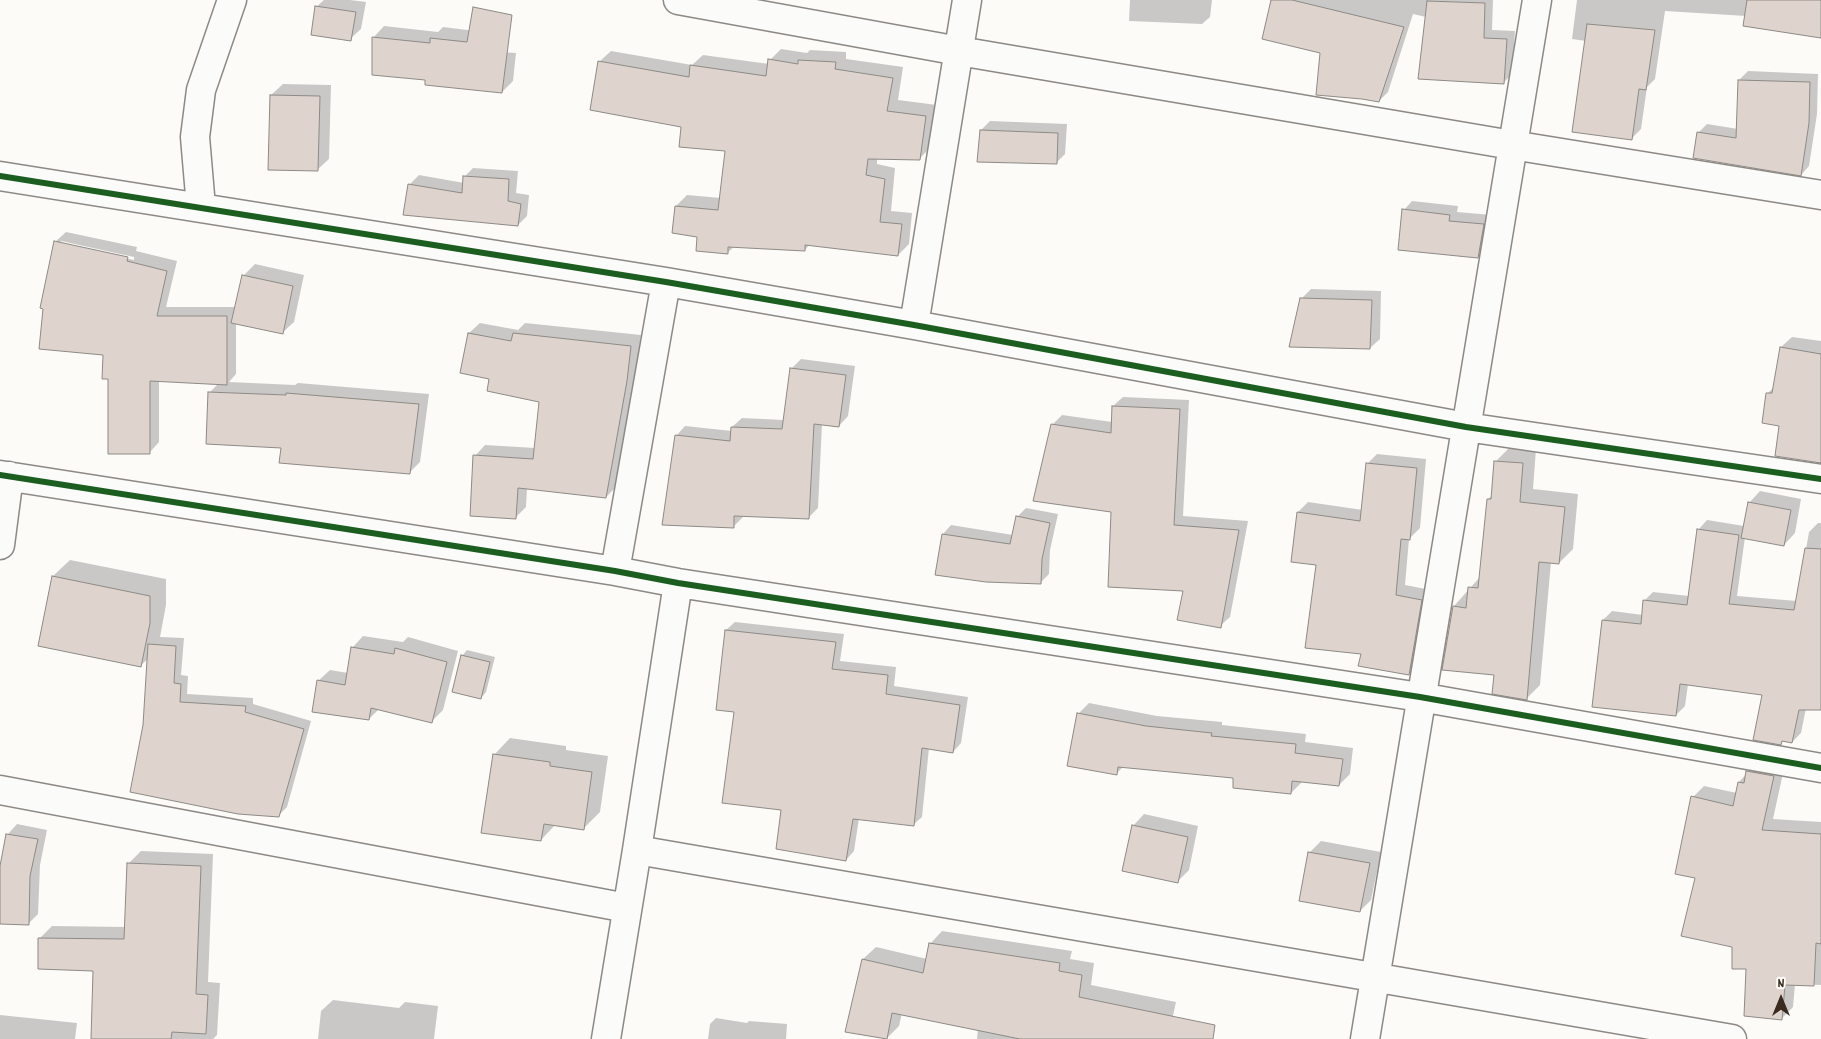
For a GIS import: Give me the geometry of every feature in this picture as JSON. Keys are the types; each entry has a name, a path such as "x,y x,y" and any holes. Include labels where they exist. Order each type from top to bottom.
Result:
{"street":[{"path":"200,207 195,137 201,90 232,0"},
{"path":"678,0 711,3 959,50 1512,145 1821,195"},
{"path":"914,325 968,0"},
{"path":"1365,1039 1420,697 1537,0"},
{"path":"0,176 666,282 914,325 1466,427 1821,479"},
{"path":"614,571 666,282"},
{"path":"0,545 5,475 1420,697 1821,768"},
{"path":"606,1039 678,582"},
{"path":"0,790 627,908"},
{"path":"637,850 1732,1039"}],"building":[{"path":"1271,0 1292,0 1404,27 1379,102 1316,95 1320,53 1262,39"},
{"path":"1747,0 1821,0 1821,38 1743,26"},
{"path":"1427,1 1485,3 1484,38 1507,39 1504,84 1418,79"},
{"path":"315,6 356,12 351,41 311,35"},
{"path":"473,7 512,15 502,93 425,85 425,80 372,75 372,37 430,43 430,38 467,42"},
{"path":"1587,24 1655,30 1646,90 1639,89 1632,140 1572,132"},
{"path":"768,59 798,64 798,60 836,62 835,69 893,78 887,111 926,116 920,160 868,159 866,175 885,179 880,222 902,224 898,256 805,245 805,251 728,247 728,254 696,251 697,237 672,233 675,206 718,210 725,151 679,147 681,127 590,110 598,61 689,77 690,65 766,76"},
{"path":"1738,80 1810,82 1809,123 1801,176 1693,158 1697,132 1736,138"},
{"path":"270,95 320,96 318,171 268,170"},
{"path":"980,130 1058,133 1057,164 977,162"},
{"path":"463,176 509,179 508,201 521,204 518,226 403,215 408,184 462,193"},
{"path":"1402,209 1450,215 1449,221 1484,224 1478,258 1398,250"},
{"path":"54,241 128,257 127,261 167,271 157,316 227,316 227,385 150,381 150,454 108,454 108,379 102,379 103,355 39,349 43,309 40,308"},
{"path":"242,275 293,286 283,334 231,323"},
{"path":"1300,298 1372,300 1370,349 1289,347"},
{"path":"468,333 511,341 513,333 631,346 627,381 606,498 518,488 516,519 470,516 473,455 533,459 539,402 487,391 489,379 460,373"},
{"path":"1780,347 1821,354 1821,463 1775,456 1779,426 1762,423 1766,393 1772,393"},
{"path":"790,368 846,375 839,427 814,424 809,519 734,516 734,528 662,525 675,435 730,441 731,427 782,429"},
{"path":"208,392 286,395 286,393 419,404 410,474 279,463 281,448 206,444"},
{"path":"1112,406 1180,409 1174,525 1239,530 1221,628 1177,620 1183,591 1108,587 1111,512 1033,501 1051,424 1111,433"},
{"path":"1494,461 1523,463 1520,502 1565,507 1559,564 1539,562 1527,700 1492,694 1494,675 1442,670 1453,606 1466,608 1468,587 1478,588 1487,499 1491,499"},
{"path":"1366,463 1417,468 1410,540 1401,539 1396,595 1422,600 1409,675 1358,666 1361,654 1305,648 1316,565 1291,562 1297,512 1360,521"},
{"path":"1748,502 1791,510 1784,546 1741,538"},
{"path":"1016,516 1050,523 1042,559 1041,584 986,582 935,575 942,534 1010,544"},
{"path":"1697,529 1739,535 1729,604 1794,610 1805,548 1821,549 1821,710 1799,710 1792,743 1782,741 1781,745 1753,740 1762,695 1680,684 1676,716 1592,707 1602,620 1641,624 1643,600 1687,605"},
{"path":"52,576 150,596 150,623 141,667 38,646"},
{"path":"725,630 836,642 832,669 888,675 886,694 960,705 953,753 922,748 914,826 853,819 846,861 776,849 781,810 722,803 734,712 716,710"},
{"path":"148,644 176,646 174,683 181,684 180,702 246,706 245,712 304,729 279,817 238,814 130,792 143,725"},
{"path":"351,647 394,654 395,648 447,662 432,723 371,708 369,720 312,712 317,680 345,685"},
{"path":"461,655 490,662 481,699 452,692"},
{"path":"1077,713 1146,726 1212,733 1211,736 1296,744 1295,753 1343,759 1339,786 1292,781 1291,794 1233,788 1233,778 1118,767 1117,775 1067,766"},
{"path":"493,754 550,762 550,766 592,772 584,830 544,824 541,841 481,833"},
{"path":"1746,771 1774,776 1762,830 1821,834 1821,944 1816,943 1814,986 1785,985 1782,1020 1744,1016 1746,969 1732,969 1732,947 1681,936 1695,878 1675,874 1691,796 1733,806 1738,782 1744,783"},
{"path":"1132,825 1188,837 1178,883 1122,871"},
{"path":"6,834 38,839 30,876 29,925 0,924 0,866"},
{"path":"1308,852 1370,863 1360,912 1299,901"},
{"path":"127,863 201,866 196,994 208,995 206,1034 172,1032 171,1039 91,1039 93,971 38,969 38,938 124,939"},
{"path":"929,943 1060,963 1059,971 1082,975 1079,997 1215,1025 1213,1039 1020,1039 892,1013 887,1039 845,1032 862,959 923,973"}],"cycle path":[{"path":"0,176 666,282 914,325 1466,427 1821,479"},
{"path":"0,475 615,571 678,583 1420,697 1821,768"}]}
